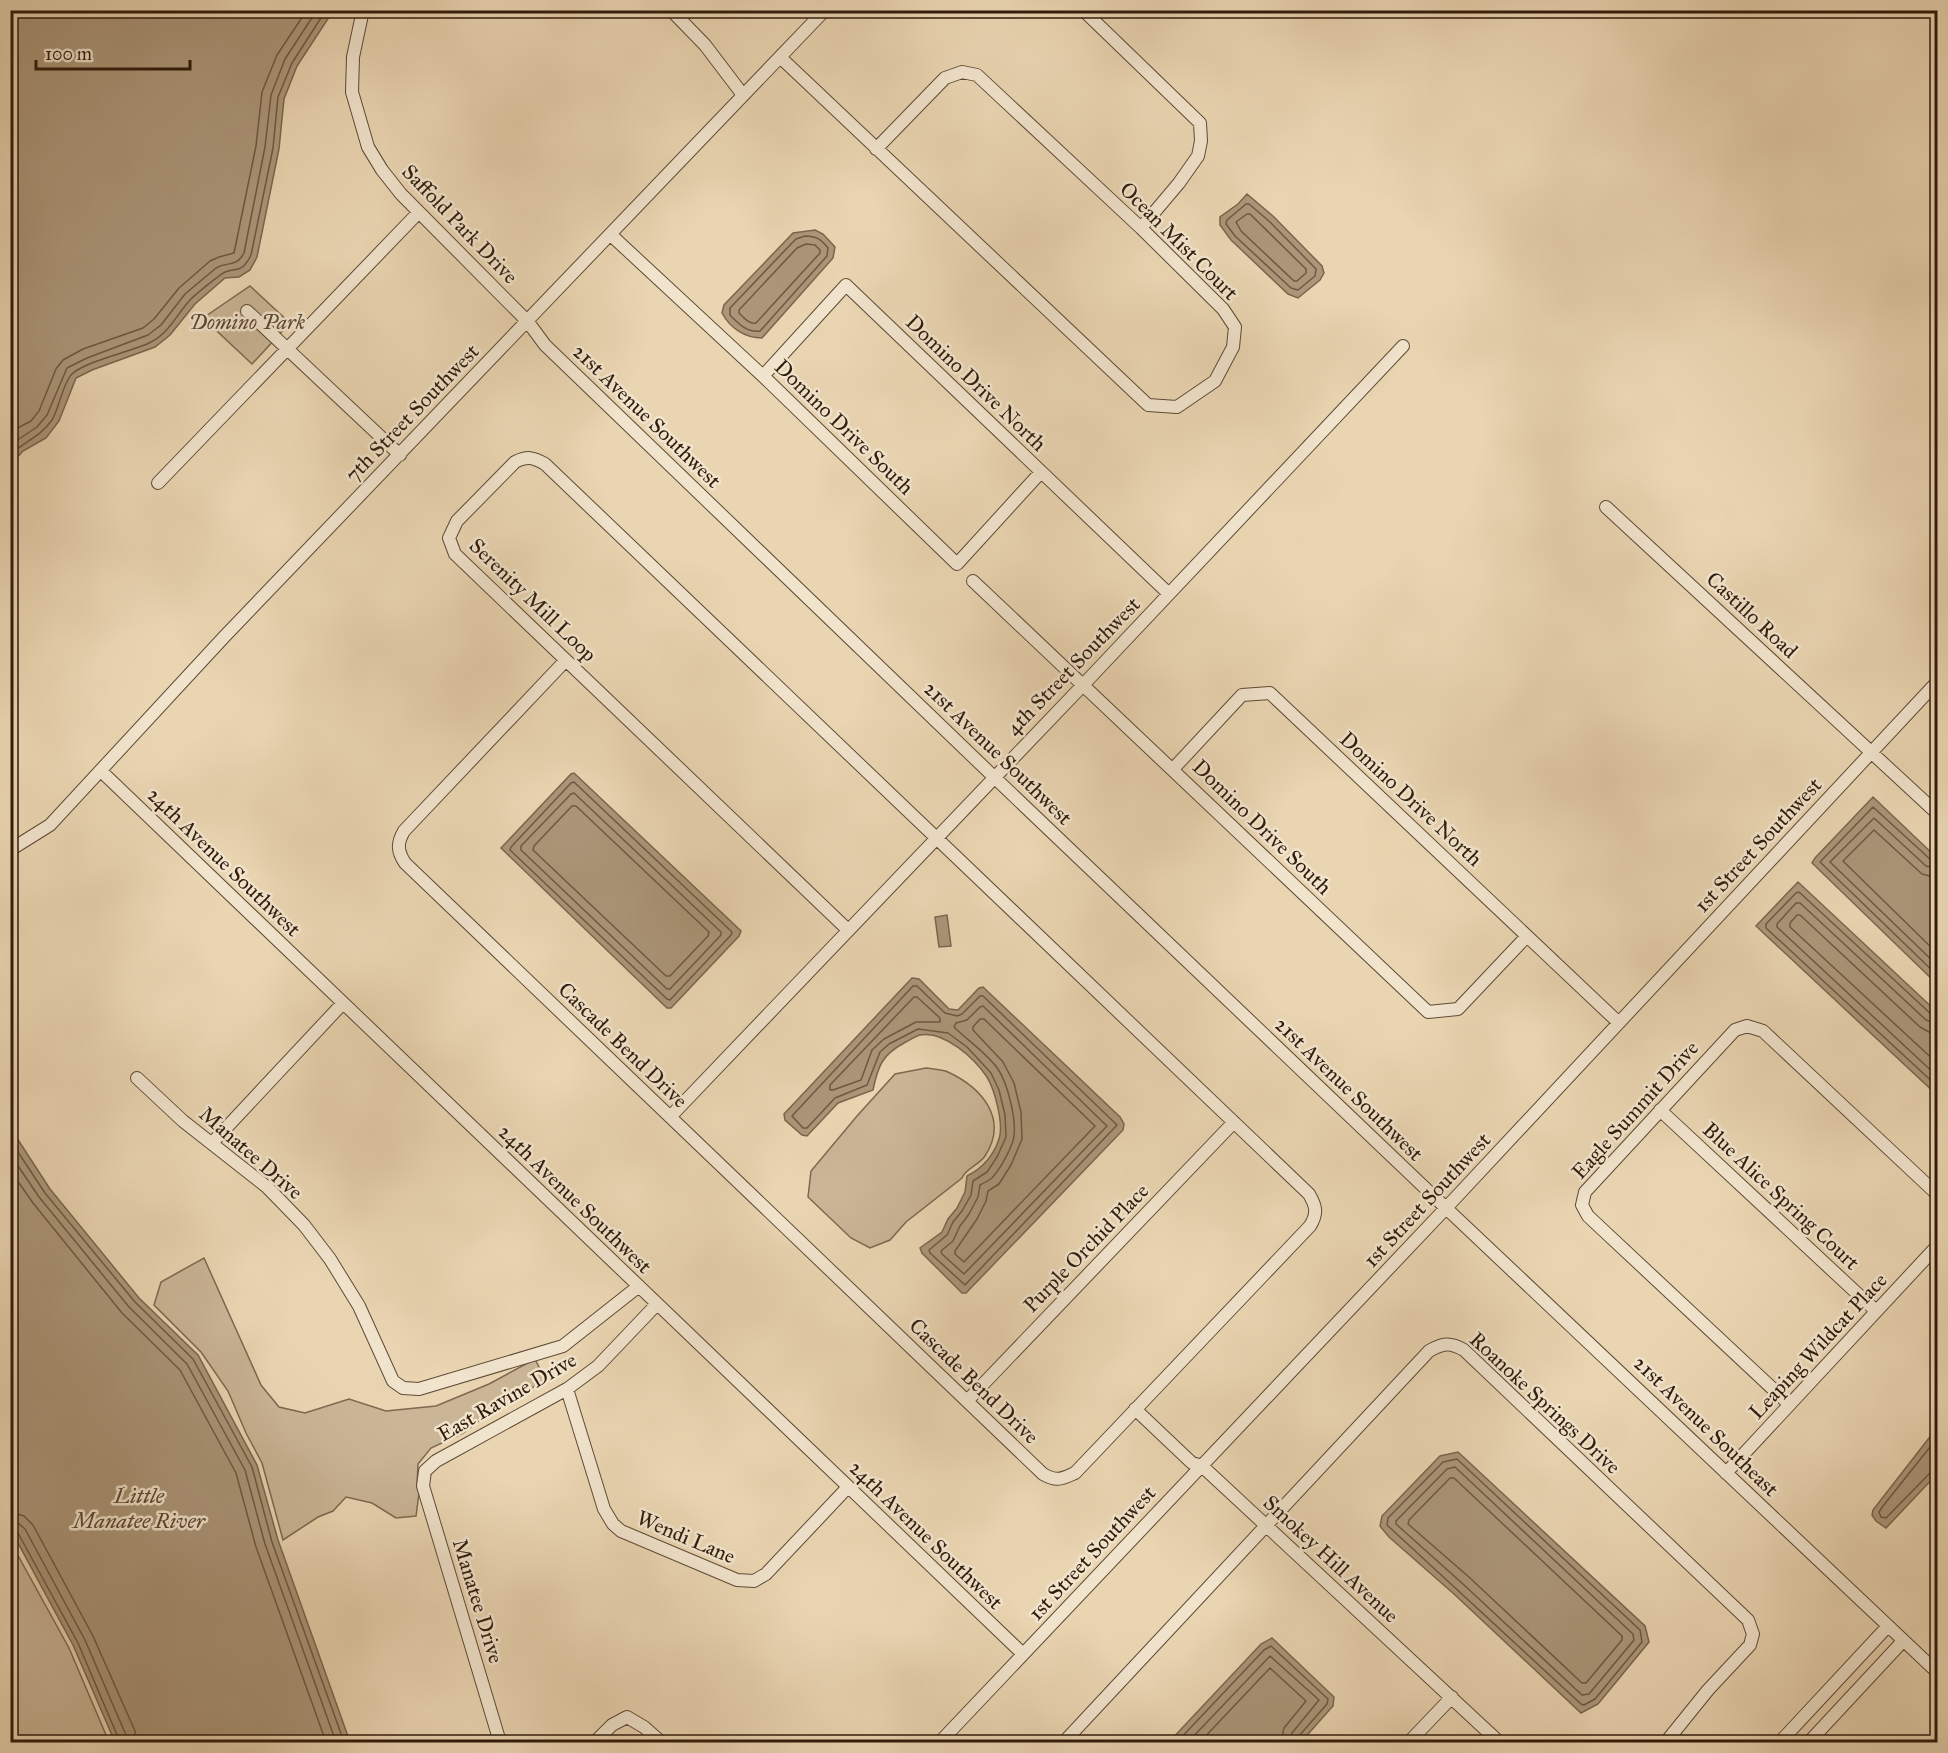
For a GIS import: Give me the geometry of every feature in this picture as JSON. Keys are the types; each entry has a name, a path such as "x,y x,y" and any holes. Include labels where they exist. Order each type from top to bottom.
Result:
{"street":[{"name":"Saffold Park Drive","path":"363,10 353,57 352,92 368,147 400,194 528,322"},
{"path":"671,10 705,45 743,95"},
{"name":"7th Street Southwest","path":"10,850 50,825 224,637 825,10"},
{"path":"1083,10 1200,123 1201,141 1198,156 1142,228"},
{"name":"Ocean Mist Court","path":"780,57 876,149 1148,405 1177,407 1215,381 1233,347 1235,327 1223,309 1142,228 977,75 962,72 945,78 876,149"},
{"path":"158,483 419,212"},
{"name":"Domino Drive South","path":"611,235 763,376 957,564 1041,472"},
{"name":"Domino Drive North","path":"763,376 846,285 1169,594"},
{"path":"247,311 400,455"},
{"name":"21st Avenue Southwest","path":"528,322 545,345 1446,1208"},
{"name":"4th Street Southwest","path":"670,1117 1403,346"},
{"name":"Serenity Mill Loop","path":"848,930 455,554 449,538 457,521 515,462 526,457 535,458 544,464 936,838"},
{"name":"Castillo Road","path":"1606,507 1938,814"},
{"name":"Domino Drive South","path":"974,580 1428,1012 1458,1009 1527,936"},
{"name":"Cascade Bend Drive","path":"566,660 404,831 399,840 400,856 1043,1474 1052,1479 1062,1479 1075,1473 1310,1226 1316,1216 1316,1206 1309,1194 936,838"},
{"name":"1st Street Southwest","path":"940,1743 1446,1208 1938,681"},
{"name":"Domino Drive North","path":"1173,770 1242,695 1270,693 1619,1023"},
{"name":"24th Avenue Southwest","path":"100,771 1023,1654"},
{"path":"212,1143 343,1003"},
{"name":"Eagle Summit Drive","path":"1789,1404 1588,1216 1582,1205 1584,1192 1735,1030 1747,1026 1763,1031 1938,1195"},
{"name":"Manatee Drive","path":"137,1078 183,1121 267,1187 304,1225 330,1259 359,1306 393,1381 403,1388 419,1389 563,1346 639,1286"},
{"name":"Blue Alice Spring Court","path":"1660,1110 1876,1311"},
{"name":"Purple Orchid Place","path":"967,1401 1234,1122"},
{"name":"21st Avenue Southeast","path":"1446,1208 1938,1673"},
{"name":"Leaping Wildcat Place","path":"1726,1473 1938,1245"},
{"name":"East Ravine Drive","path":"425,1471 436,1461 567,1389 598,1366 657,1304"},
{"name":"Roanoke Springs Drive","path":"1064,1743 1429,1351 1442,1344 1453,1343 1464,1350 1748,1620 1753,1634 1750,1645 1708,1690 1671,1740"},
{"name":"Wendi Lane","path":"567,1389 604,1509 613,1524 621,1530 737,1580 754,1581 766,1574 848,1487"},
{"name":"Smokey Hill Avenue","path":"1135,1409 1192,1463 1202,1466 1499,1743"},
{"name":"Manatee Drive","path":"425,1471 423,1486 500,1743"},
{"path":"1780,1743 1888,1626"},
{"path":"1809,1743 1903,1641"},
{"path":"1409,1743 1452,1697"},
{"path":"595,1743 612,1725 627,1717 644,1727 661,1743"}],"green space":[{"name":"Domino Park","path":"250,286 290,323 252,364 203,318"},
{"path":"926,1068 948,1072 972,1087 981,1096 993,1117 992,1142 985,1156 962,1178 906,1222 890,1240 870,1248 851,1238 808,1197 811,1171 895,1074"},
{"path":"204,1258 261,1385 279,1407 305,1413 349,1399 386,1411 436,1406 489,1384 535,1359 545,1379 510,1403 491,1412 463,1433 431,1448 418,1464 419,1493 416,1516 396,1518 372,1503 346,1497 333,1511 318,1517 283,1540 262,1463 228,1391 201,1352 154,1305 161,1282"},
{"path":"10,1541 69,1648 109,1742 11,1742"}],"water":[{"path":"11,10 333,11 297,66 284,99 279,149 257,257 250,270 239,277 225,278 195,304 170,335 155,347 76,378 59,421 46,438 23,451 11,464"},
{"path":"1247,194 1274,217 1322,266 1324,273 1320,280 1298,298 1288,294 1231,240 1220,225 1220,217"},
{"path":"815,230 823,234 835,247 833,258 762,338 744,334 734,328 722,313 724,305 793,233"},
{"path":"574,773 741,931 739,936 671,1008 667,1008 501,848"},
{"path":"1873,797 1937,858 1937,984 1812,863"},
{"path":"1798,882 1937,1012 1937,1095 1756,926"},
{"path":"947,915 951,946 939,947 935,917"},
{"path":"912,978 919,979 949,1009 958,1010 979,988 983,987 1120,1117 1124,1124 1123,1130 966,1293 962,1293 922,1253 920,1248 942,1232 965,1192 967,1176 987,1161 999,1139 1000,1117 993,1090 987,1077 967,1054 939,1037 918,1036 897,1047 886,1057 879,1068 873,1090 838,1103 807,1136 802,1135 785,1120 784,1114"},
{"name":"Little Manatee River","path":"11,1129 50,1189 139,1298 198,1355 257,1465 278,1540 350,1742 115,1742 73,1645 11,1530"},
{"path":"1938,1429 1937,1474 1886,1528 1876,1521 1872,1515 1873,1510"},
{"path":"1458,1452 1645,1626 1649,1642 1598,1704 1581,1713 1454,1594 1389,1537 1380,1526 1382,1516 1440,1456"},
{"path":"1272,1638 1334,1697 1333,1706 1301,1742 1169,1742 1261,1644"}]}
